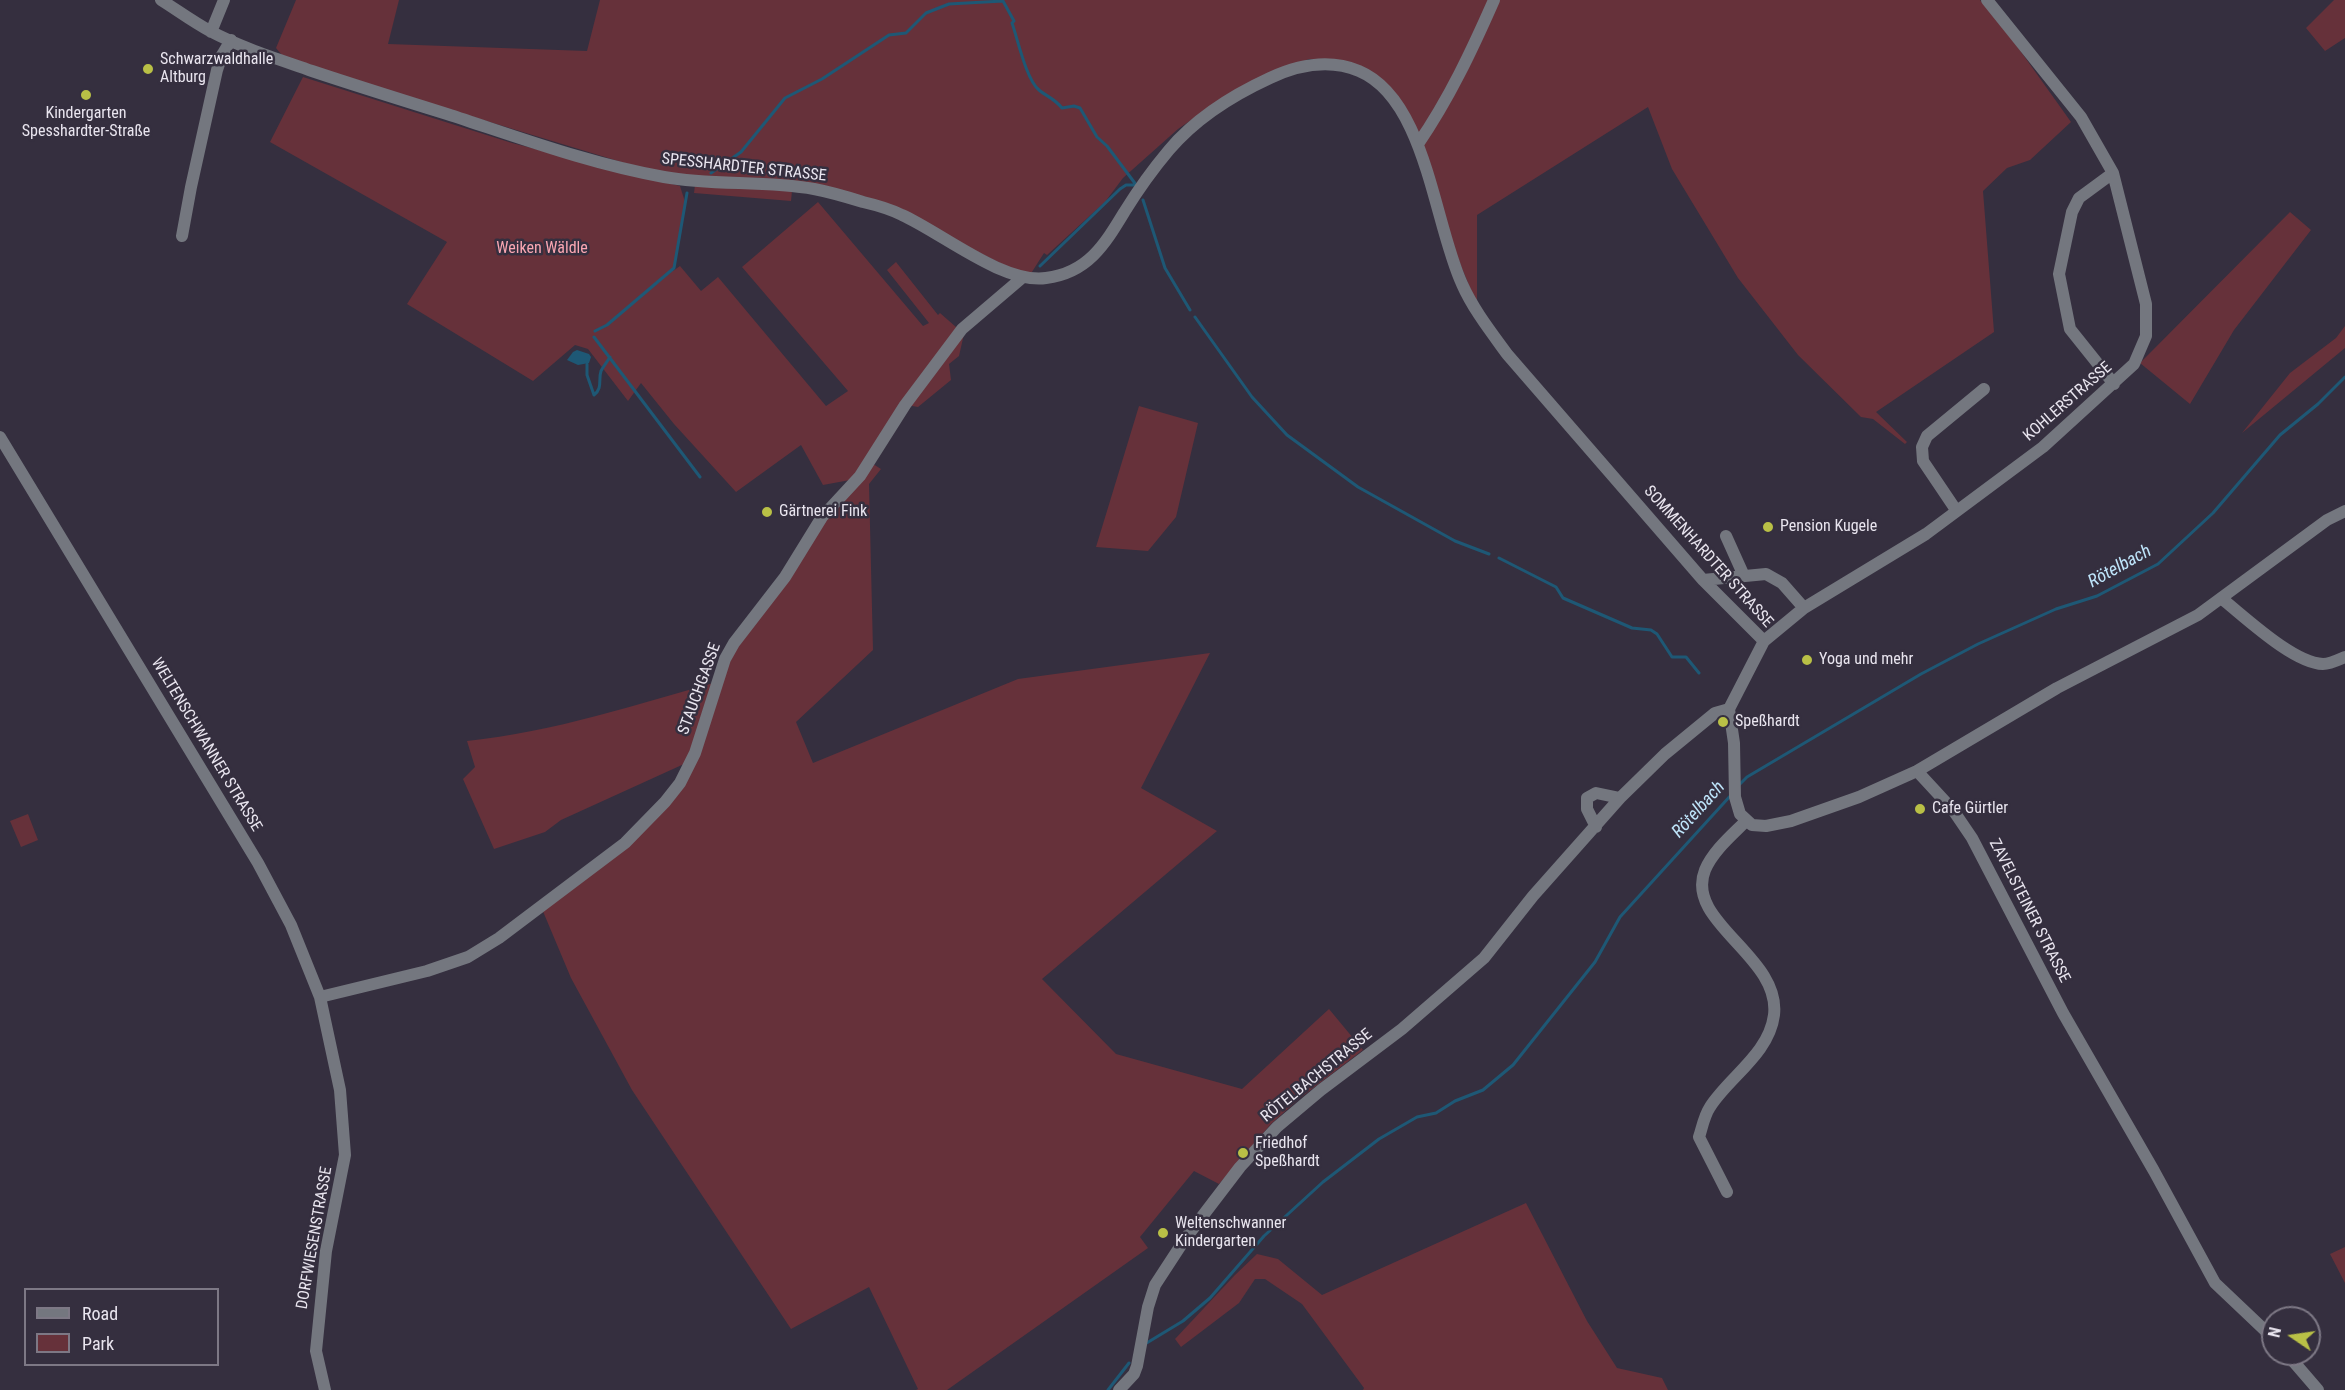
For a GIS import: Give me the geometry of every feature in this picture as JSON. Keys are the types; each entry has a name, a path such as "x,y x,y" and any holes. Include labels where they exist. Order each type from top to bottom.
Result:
{"street":[{"name":"SPESSHARDTER STRASSE","path":"161,0 211,32 278,59 514,136 651,175 814,189 903,215 996,267 1023,277 1044,279 1062,275 1083,264 1100,250 1142,186 1170,149 1196,122 1233,98 1273,77 1299,67 1323,64"},
{"path":"211,32 224,0"},
{"path":"1418,144 1439,113 1478,38 1494,0"},
{"name":"KOHLERSTRASSE","path":"1764,641 1804,608 1926,534 2043,447 2134,364 2146,336 2146,304 2113,173 2081,117 1987,0"},
{"path":"182,236 217,70 222,55 231,40"},
{"name":"SOMMENHARDTER STRASSE","path":"1323,64 1362,72 1390,96 1405,115 1418,144 1447,245 1462,285 1484,323 1507,354 1703,580 1764,641 1729,709"},
{"path":"2113,173 2079,198 2072,212 2059,274 2070,329 2114,384"},
{"name":"STAUCHGASSE","path":"320,998 468,957 499,938 592,869 633,835 680,783 695,753 725,659 734,643 785,577 822,517 860,476 905,405 962,328 1023,277"},
{"path":"1956,510 1923,461 1922,447 1927,436 1984,389"},
{"name":"WELTENSCHWANNER STRASSE","path":"0,437 258,863 291,925 320,998 332,1047 339,1090"},
{"path":"1729,709 1734,743 1733,780 1740,814 1752,825 1766,826 1791,821 1859,798 1917,771 2057,688 2198,615 2327,520 2345,511"},
{"path":"1726,536 1744,576"},
{"path":"1703,580 1766,574 1782,583 1804,608"},
{"path":"2222,596 2285,648 2309,662 2326,664 2345,657"},
{"name":"RÖTELBACHSTRASSE","path":"1119,1390 1134,1374 1137,1366 1148,1307 1161,1274 1240,1167 1277,1127 1321,1090 1402,1029 1484,958 1533,896 1620,798 1673,747 1715,713 1729,709"},
{"name":"ZAVELSTEINER STRASSE","path":"1917,771 1953,810 1972,838 2063,1013 2215,1283 2261,1327"},
{"path":"1596,827 1587,809 1587,798 1596,793 1620,798"},
{"path":"1726,1192 1699,1137 1708,1110 1727,1084 1757,1053 1768,1035 1774,1016 1774,994 1759,966 1713,917 1703,890 1705,872 1718,850 1746,821"},
{"name":"DORFWIESENSTRASSE","path":"325,1390 316,1351 326,1251 345,1155 339,1090"},
{"path":"2297,1366 2318,1390"}],"green space":[{"path":"296,0 399,0 388,44 587,51 600,0 1980,0 2014,42 2071,122 2030,160 2007,168 1983,191 1994,332 1876,412 1907,442 1905,444 1873,419 1861,417 1798,355 1738,278 1672,169 1648,107 1477,215 1477,305 1390,91 1332,60 1309,59 1267,74 1228,95 1178,129 1123,178 1105,202 1047,255 1044,253 1030,275 1014,270 878,202 685,177 641,168 286,60 276,48"},
{"path":"2334,0 2345,0 2345,38 2325,51 2306,28"},
{"name":"Weiken Wäldle","path":"303,77 512,143 680,186 686,205 673,271 680,266 701,291 718,277 826,406 848,391 742,267 818,202 923,326 929,323 887,270 896,262 938,315 940,313 964,334 959,356 949,364 951,380 918,407 901,404 865,459 881,469 869,484 873,650 796,722 813,763 1018,679 1210,653 1141,788 1217,831 1042,979 1116,1054 1242,1089 1329,1009 1363,1050 1299,1099 1271,1124 1219,1184 1194,1171 1140,1237 1148,1248 947,1390 916,1390 918,1389 869,1287 791,1329 632,1090 571,978 542,909 626,845 695,759 561,820 545,832 494,849 463,779 475,767 467,741 563,724 721,681 737,645 850,480 823,485 801,445 736,492 674,424 641,383 628,401 588,349 575,345 533,381 407,304 447,242 270,142"},
{"path":"695,185 792,191 791,201 694,193"},
{"path":"2290,212 2311,230 2234,330 2190,404 2140,363"},
{"path":"2345,326 2345,348 2242,433 2290,373 2336,338"},
{"path":"1139,406 1198,423 1176,517 1148,551 1096,547"},
{"path":"28,814 38,840 21,847 10,821"},
{"path":"1526,1203 1587,1321 1617,1368 1662,1378 1668,1390 1363,1390 1364,1388 1302,1304 1265,1279 1255,1279 1239,1303 1181,1347 1175,1339 1257,1254 1278,1259 1322,1295"},
{"path":"2345,1247 2345,1283 2330,1254"}],"water":[{"path":"577,350 589,354 591,357 589,363 578,365 567,360"}],"waterway":[{"path":"711,173 741,152 785,98 822,79 889,35 906,33 926,13 949,4 1003,1 1014,21 1012,23 1023,59 1034,85 1062,108 1074,106 1080,108 1097,137 1107,146 1137,186"},
{"path":"1040,266 1120,189 1126,185 1137,185"},
{"path":"595,331 607,325 674,268 687,193"},
{"path":"1143,200 1165,268 1190,310"},
{"path":"1195,317 1252,397 1287,435 1358,487 1455,541 1489,554"},
{"path":"594,337 700,477"},
{"path":"587,364 587,375 594,395 599,387 601,371 610,357"},
{"name":"Rötelbach","path":"1738,786 1747,777 1921,674 1978,644 2056,609 2097,596 2158,564 2213,513 2280,435 2318,404 2345,377"},
{"path":"1499,558 1556,587 1563,598 1632,628 1651,630 1657,634 1672,657 1686,657 1699,673"},
{"name":"Rötelbach","path":"1145,1344 1183,1321 1210,1298 1264,1236 1323,1182 1379,1139 1417,1117 1436,1113 1455,1101 1483,1090 1513,1065 1595,962 1620,917 1732,794"},
{"name":"Rötelbach","path":"1108,1390 1129,1363"}],"place":[{"name":"Schwarzwaldhalle Altburg","path":"148,69"},
{"name":"Kindergarten Spesshardter-Straße","path":"86,95"},
{"name":"Gärtnerei Fink","path":"767,512"},
{"name":"Pension Kugele","path":"1768,527"},
{"name":"Yoga und mehr","path":"1807,660"},
{"name":"Speßhardt","path":"1723,722"},
{"name":"Cafe Gürtler","path":"1920,809"},
{"name":"Friedhof Speßhardt","path":"1243,1153"},
{"name":"Weltenschwanner Kindergarten","path":"1163,1233"}]}
